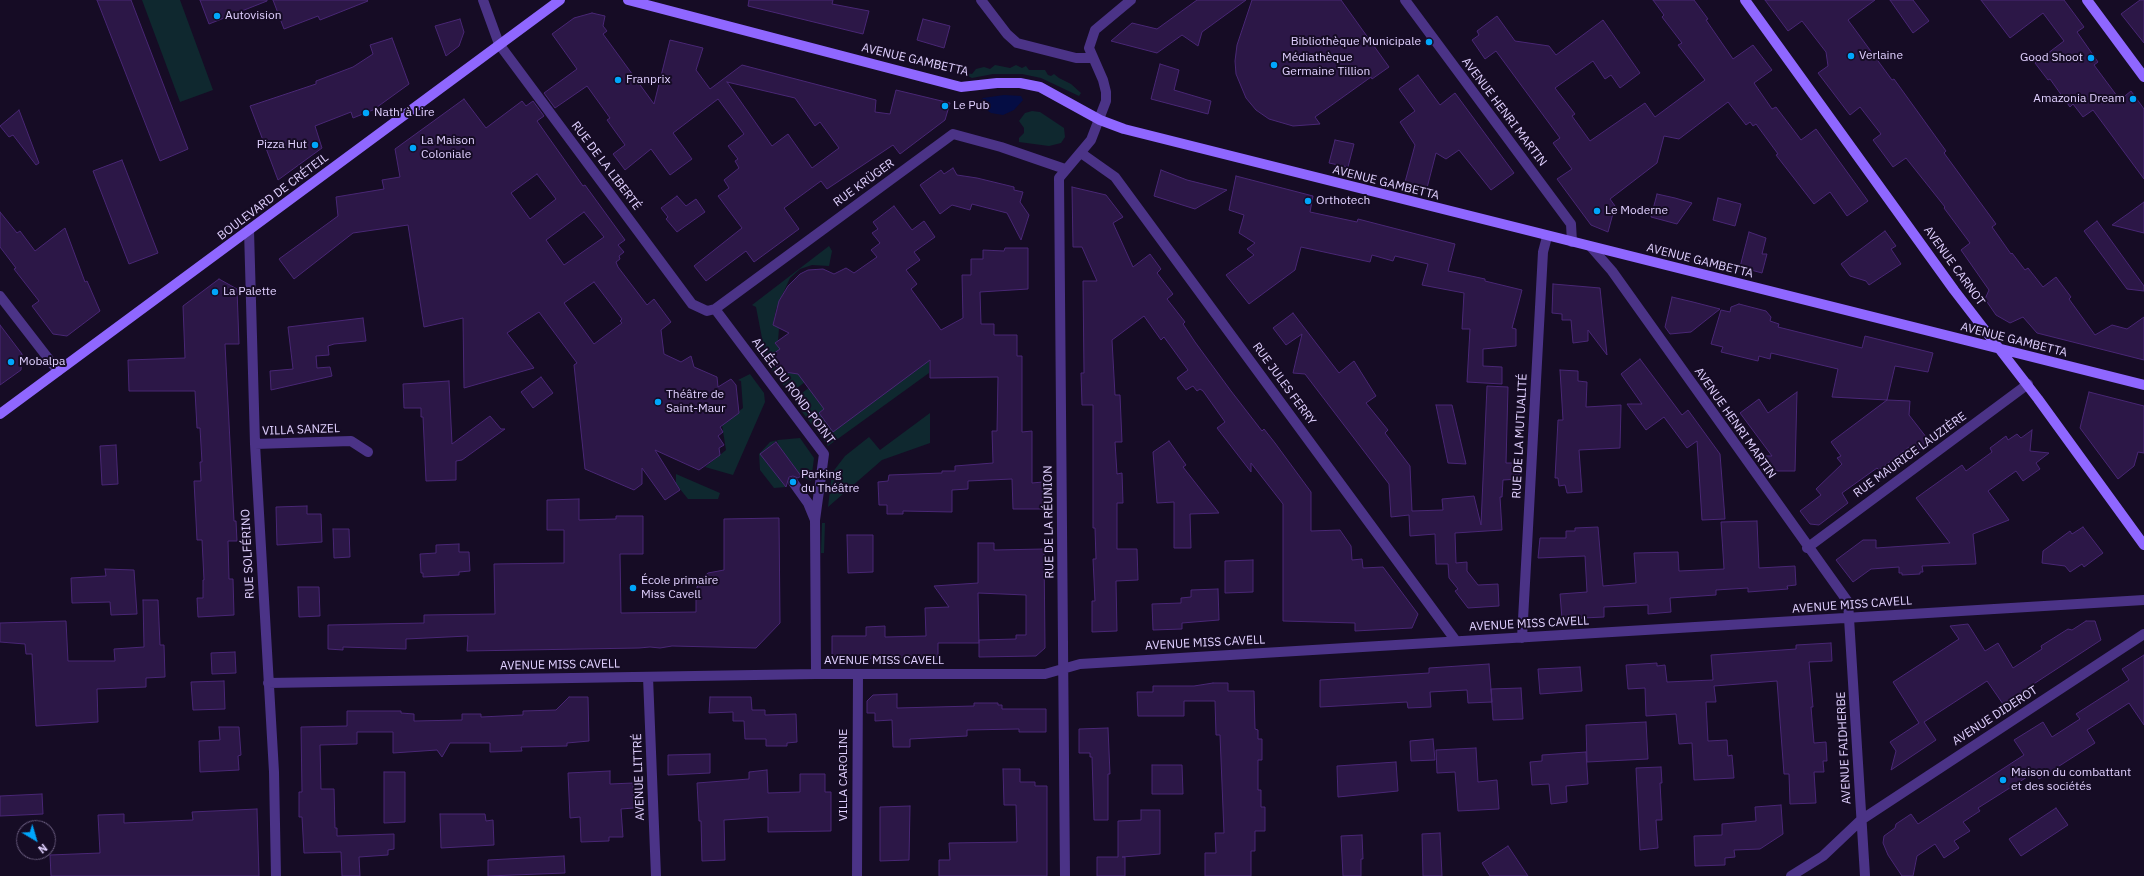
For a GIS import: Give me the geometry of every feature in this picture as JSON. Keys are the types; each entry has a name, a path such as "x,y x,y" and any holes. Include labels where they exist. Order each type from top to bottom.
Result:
{"street":[{"name":"RUE DE LA LIBERTÉ","path":"483,0 499,44 692,304 707,311 715,309"},
{"name":"BOULEVARD DE CRÉTEIL","path":"0,414 560,0"},
{"name":"AVENUE GAMBETTA","path":"628,0 961,87 998,83 1020,83 1040,87 1100,120 1124,129 1547,237 2144,385"},
{"path":"981,0 1007,34 1017,43 1076,58 1092,58"},
{"path":"1065,169 1091,140 1100,120 1106,101 1106,92 1089,48 1095,30 1132,0"},
{"name":"AVENUE HENRI MARTIN","path":"1405,0 1571,224 1572,242"},
{"name":"AVENUE CARNOT","path":"1745,0 1954,290 2028,384 2144,545"},
{"path":"2087,0 2144,77"},
{"name":"RUE KRÜGER","path":"715,309 953,134 1001,147 1065,169"},
{"name":"RUE JULES FERRY","path":"1081,152 1115,177 1456,642"},
{"name":"RUE DE LA RÉUNION","path":"1065,169 1059,178 1065,876"},
{"name":"RUE SOLFÉRINO","path":"250,230 255,444 274,772 276,876"},
{"name":"RUE DE LA MUTUALITÉ","path":"1522,638 1543,252 1547,237"},
{"name":"AVENUE HENRI MARTIN","path":"1591,247 1612,271 1807,548 1848,602 1850,618"},
{"path":"0,296 58,371"},
{"name":"ALLÉE DU ROND-POINT","path":"715,309 824,454 815,520 816,674"},
{"name":"RUE MAURICE LAUZIÈRE","path":"1807,548 2028,384"},
{"name":"VILLA SANZEL","path":"255,444 351,441 368,452"},
{"name":"ALLÉE DU ROND-POINT","path":"793,482 808,503 815,520"},
{"name":"AVENUE MISS CAVELL","path":"268,682 816,674 1045,674 1080,664 2144,600"},
{"name":"AVENUE FAIDHERBE","path":"1850,618 1865,876"},
{"name":"AVENUE DIDEROT","path":"1792,876 1823,856 1861,820 2144,634"},
{"name":"VILLA CAROLINE","path":"857,876 858,674"},
{"name":"AVENUE LITTRÉ","path":"648,677 656,876"}],"shaded area":[{"path":"142,0 180,0 213,90 180,102"},
{"path":"995,65 1010,68 1016,65 1022,68 1026,66 1029,70 1045,70 1048,75 1051,76 1054,74 1071,84 1081,93 1079,96 1041,78 1022,74 993,74 972,78 966,75 966,73 972,74 976,69 984,67 990,69"},
{"path":"1004,95 1021,96 1023,100 1014,110 1003,115 991,113 981,106 980,102 983,98"},
{"path":"1032,111 1040,112 1064,128 1065,137 1061,143 1049,146 1019,142 1019,138 1024,133 1024,128 1019,121 1025,113"},
{"path":"829,246 832,251 829,266 812,265 800,269 790,278 776,309 773,325 779,328 778,341 775,343 780,349 768,359 776,368 786,373 802,373 825,367 793,391 788,391 767,364 756,307 752,305"},
{"path":"929,360 929,373 828,446 796,404 797,397 829,372 827,406 823,409 837,428"},
{"path":"750,374 764,393 765,402 733,475 705,467 726,450 722,425 743,408 741,381 738,380"},
{"path":"930,413 930,443 882,460 828,507 832,473 845,456 869,437 880,450"},
{"path":"800,438 814,458 811,481 801,476 778,445 777,440"},
{"path":"777,440 761,454 786,487 774,488 760,470 759,454 770,442"},
{"path":"676,474 720,493 718,499 688,499 676,484"},
{"path":"822,523 825,523 824,553 821,553"}],"building":[{"path":"97,0 131,0 188,149 160,161"},
{"name":"Autovision","path":"200,0 267,0 267,1 209,24"},
{"path":"273,0 368,1 320,20 318,16 284,29"},
{"path":"749,0 833,0 832,4 869,11 863,34 748,6"},
{"path":"1197,0 1246,0 1202,32 1198,46 1182,35 1157,53 1111,41 1132,23 1157,29"},
{"name":"Médiathèque Germaine Tillion","path":"1252,0 1341,0 1389,67 1372,79 1371,77 1315,117 1320,124 1293,126 1269,119 1256,110 1246,98 1236,74 1235,61 1237,45"},
{"path":"1653,0 1694,0 1708,19 1706,20 1733,59 1753,45 1772,70 1754,83 1772,109 1776,107 1801,140 1816,129 1868,201 1847,216 1830,192 1814,204 1776,155 1778,154 1756,124 1753,126 1750,122 1746,125 1728,102 1679,139 1664,136 1657,163 1610,199 1615,206 1608,232 1591,225 1557,179 1572,169 1553,143 1560,138 1496,51 1485,59 1472,40 1479,35 1477,31 1497,16 1515,41 1549,46 1556,55 1603,20 1640,73 1620,88 1611,75 1605,79 1593,61 1555,88 1575,114 1572,116 1590,141 1645,103 1655,117 1705,80 1678,45 1682,43 1662,17 1664,15"},
{"path":"1765,0 1875,0 1848,20 1892,80 1894,79 1946,151 1944,153 1996,224 1992,227 2011,254 2012,253 2025,270 2028,268 2043,287 2056,277 2071,297 2069,299 2095,335 2112,325 2127,329 2144,317 2144,360 2037,333 2023,317 2010,323 1996,315 1985,299 1989,290 1961,250 1970,243 1944,208 1945,207 1906,158 1893,167 1873,140 1881,134 1860,107 1850,115 1818,73 1828,66 1826,52 1802,21 1788,31"},
{"path":"1890,0 1913,0 1929,21 1913,33"},
{"path":"1981,0 2064,0 2084,27 2077,32 2098,62 2094,65 2120,100 2131,91 2144,109 2144,179 2093,110 2083,117 2073,104 2070,107 2050,79 2048,80 2035,63 2064,41 2043,13 2010,38"},
{"path":"2140,0 2144,0 2144,43 2121,14"},
{"path":"592,13 605,16 603,26 607,31 603,34 654,104 670,40 703,48 696,70 710,89 742,65 876,100 875,112 890,114 896,90 950,103 945,120 900,154 893,145 827,189 821,181 784,208 799,229 754,262 746,251 706,281 694,266 742,228 718,196 729,188 724,180 739,168 735,161 738,159 728,146 744,134 718,99 673,133 692,159 670,175 651,149 625,170 613,154 625,145 607,120 610,118 587,86 555,108 544,93 577,69 552,34 574,18","holes":["727,82 795,98 815,126 820,122 839,148 812,168 788,134 772,146"]},
{"path":"460,19 464,32 459,46 446,56 435,26"},
{"path":"923,19 950,26 944,48 917,40"},
{"path":"392,38 409,84 373,110 353,118 351,112 315,126 322,148 278,180 250,106 316,84 316,81 353,67 373,54 370,45"},
{"path":"1160,64 1179,70 1174,90 1211,101 1208,114 1151,99"},
{"path":"1418,75 1440,105 1455,93 1514,173 1491,190 1459,150 1446,159 1436,153 1427,188 1405,182 1415,145 1400,122 1415,111 1399,89"},
{"path":"464,99 486,128 522,101 526,106 533,101 544,116 537,121 583,186 585,185 625,240 618,245 624,252 619,256 620,259 616,262 618,267 647,305 654,299 671,322 661,330 664,354 681,362 691,356 694,367 717,377 718,387 731,379 736,385 739,413 720,427 723,432 718,436 724,445 719,448 720,455 699,470 655,450 680,490 665,500 642,468 642,484 634,490 585,469 574,365 577,363 539,312 507,333 534,368 464,388 463,318 424,327 408,225 353,233 294,279 279,259 338,216 336,197 384,189 382,180 400,177 395,149","holes":["537,174 556,199 530,219 511,193","584,212 604,237 564,265 546,240","594,282 622,319 620,321 622,323 594,344 564,303"]},
{"path":"19,110 39,163 36,165 13,135 9,137 0,126"},
{"path":"1335,140 1354,144 1348,167 1329,163"},
{"path":"122,160 158,253 129,264 93,171"},
{"path":"953,168 957,175 1014,187 1014,190 1023,192 1020,202 1029,215 1021,240 1007,213 972,204 970,210 952,205 940,214 920,185 941,170 944,174"},
{"path":"1161,170 1187,180 1227,190 1195,209 1154,196"},
{"path":"1236,176 1313,196 1310,212 1357,222 1358,219 1455,244 1448,271 1485,279 1485,281 1522,290 1512,328 1516,329 1516,346 1483,349 1483,366 1502,367 1502,384 1467,382 1470,329 1462,329 1464,293 1422,285 1428,264 1395,256 1393,261 1372,255 1370,262 1301,247 1295,270 1249,304 1226,275 1254,255 1247,249 1255,243 1239,233 1244,215 1229,210"},
{"path":"1072,187 1106,195 1123,217 1113,223 1133,267 1150,254 1161,269 1157,273 1173,294 1167,299 1185,322 1183,324 1195,342 1262,431 1264,429 1275,443 1311,492 1311,531 1340,530 1351,546 1352,560 1362,559 1363,568 1383,567 1418,614 1412,628 1355,631 1355,623 1283,621 1283,504 1251,463 1251,472 1217,428 1225,422 1203,391 1200,389 1197,391 1193,386 1186,390 1177,378 1188,370 1164,337 1161,340 1144,316 1112,340 1115,395 1120,395 1122,442 1115,442 1117,474 1122,473 1123,503 1117,503 1117,549 1137,549 1138,580 1116,581 1117,631 1092,632 1092,601 1095,601 1093,559 1096,559 1095,528 1093,528 1093,405 1082,405 1081,373 1084,373 1083,281 1097,281 1082,247 1073,247"},
{"path":"1657,194 1692,203 1677,224 1651,217"},
{"path":"677,196 686,206 696,199 705,212 677,232 666,219 668,217 661,208"},
{"path":"1718,198 1741,204 1735,226 1713,220"},
{"path":"2144,202 2144,233 2112,225 2129,213"},
{"path":"894,206 912,230 924,221 935,237 914,252 920,260 906,270 917,284 911,289 941,330 963,318 962,275 971,275 971,259 983,259 983,250 1004,251 1005,248 1028,248 1028,289 980,292 981,324 994,324 994,335 1017,335 1017,356 1022,356 1022,432 1032,431 1032,483 1043,482 1043,509 1013,509 1012,479 968,481 968,489 952,490 952,512 903,511 903,514 887,514 887,505 879,505 878,482 888,481 889,475 942,473 942,471 955,471 955,466 993,463 992,431 997,431 998,377 930,378 930,360 833,432 819,413 824,409 798,374 785,372 766,359 780,349 775,343 789,333 773,325 779,301 788,286 800,274 808,270 823,269 834,274 846,268 854,273 877,257 871,250 880,243 872,233 878,229 873,222"},
{"path":"0,212 17,233 20,231 35,251 65,228 85,282 87,281 100,311 67,336 53,334 32,306 39,301 14,269 16,268 0,247"},
{"path":"2097,221 2144,286 2144,291 2127,289 2084,231"},
{"path":"1885,231 1896,246 1891,249 1901,264 1869,285 1866,281 1850,276 1841,264"},
{"path":"1749,232 1766,238 1762,254 1767,254 1762,273 1740,267"},
{"path":"219,279 237,289 239,344 225,344 234,521 236,521 237,541 228,541 229,579 233,579 234,615 198,617 197,598 203,598 204,580 202,540 197,540 194,481 201,481 200,462 202,462 200,428 197,428 195,391 129,391 128,360 185,358 183,306"},
{"path":"1553,284 1600,288 1607,355 1588,330 1588,341 1573,343 1571,320 1562,320 1562,314 1552,313"},
{"path":"1672,297 1720,309 1691,332 1670,334 1665,327"},
{"path":"1739,304 1766,311 1771,317 1770,321 1779,324 1778,327 1862,348 1865,336 1933,353 1928,372 1895,366 1887,400 1832,397 1838,369 1771,353 1770,359 1759,356 1758,361 1721,352 1723,347 1711,344 1721,310 1730,312 1731,307"},
{"path":"1293,313 1339,373 1354,361 1376,396 1366,403 1388,430 1385,433 1410,466 1412,511 1443,510 1442,499 1474,496 1481,525 1487,386 1508,387 1506,463 1520,463 1519,479 1503,480 1502,497 1500,497 1502,530 1455,533 1456,563 1467,562 1467,571 1478,585 1498,584 1499,606 1468,608 1455,591 1458,589 1449,578 1448,564 1436,564 1435,534 1410,536 1409,515 1391,517 1389,484 1305,374 1293,373 1302,334 1286,345 1273,328"},
{"path":"363,318 366,341 334,344 328,346 329,355 316,356 317,368 330,367 332,376 271,390 270,371 293,369 288,327"},
{"name":"Mobalpa","path":"0,325 22,354 21,370 0,385"},
{"path":"1640,359 1682,415 1688,410 1720,454 1725,519 1702,520 1697,441 1687,448 1664,417 1646,430 1627,404 1642,404 1621,374"},
{"path":"1560,370 1578,371 1578,381 1587,382 1586,407 1621,405 1620,448 1579,450 1582,492 1567,493 1565,485 1559,486 1558,478 1555,478 1558,420 1563,420"},
{"path":"541,377 553,393 533,408 521,392"},
{"path":"449,381 452,444 490,416 501,429 505,429 462,460 456,461 456,480 426,481 423,417 421,417 421,408 404,408 403,384"},
{"path":"1797,392 1795,471 1771,471 1760,456 1772,456 1740,413 1759,399 1768,413"},
{"path":"2089,392 2144,406 2144,453 2138,452 2134,466 2118,479 2080,428"},
{"path":"1887,400 1910,401 1909,415 1930,442 1914,454 1909,447 1879,470 1877,468 1842,493 1848,503 1819,525 1810,524 1800,511 1821,495 1816,489 1842,464 1837,458 1841,456 1831,442"},
{"path":"1436,405 1452,405 1466,464 1448,463"},
{"path":"2032,430 2030,451 2049,453 2036,463 2040,469 2023,481 2016,471 1988,491 2009,520 1973,534 1976,564 1922,566 1923,572 1920,572 1920,574 1902,575 1902,573 1899,573 1899,567 1871,569 1853,582 1836,560 1863,540 1876,540 1876,548 1950,543 1916,498 1962,465 1966,471 1992,452 1990,448 2006,436 2008,440 2017,434 2021,438"},
{"path":"1169,441 1186,465 1183,467 1219,513 1190,514 1191,548 1174,548 1174,502 1157,503 1153,452"},
{"path":"776,442 801,476 798,478 793,476 789,477 786,487 760,454"},
{"path":"116,445 118,484 102,485 100,446"},
{"path":"579,499 579,520 616,519 616,516 643,516 643,554 620,554 621,613 696,612 696,591 699,581 708,573 724,570 724,519 779,518 780,623 756,648 672,646 660,648 467,651 468,636 406,639 406,649 343,647 343,650 328,649 328,625 424,623 424,615 495,614 494,564 564,563 564,530 547,530 547,500"},
{"path":"307,506 307,514 321,514 322,542 277,545 276,507"},
{"path":"1757,521 1759,568 1795,566 1796,585 1787,586 1788,589 1748,592 1748,588 1716,590 1716,595 1670,598 1671,612 1648,614 1648,605 1604,607 1604,617 1562,619 1560,594 1587,592 1585,556 1538,558 1540,538 1566,538 1566,531 1575,531 1575,528 1598,527 1603,586 1636,583 1634,553 1678,552 1679,571 1724,569 1721,522"},
{"path":"2083,527 2103,553 2084,567 2082,564 2070,572 2065,566 2042,563 2043,551 2070,531 2072,534"},
{"path":"333,529 349,529 350,557 334,558"},
{"path":"847,535 873,535 873,572 848,573"},
{"path":"978,543 994,543 994,550 1044,549 1045,648 1036,656 979,657 979,643 938,643 938,657 832,659 832,636 866,636 866,627 885,626 885,637 926,636 925,608 949,607 934,586 978,583","holes":["978,593 1026,595 1026,635 1016,635 1016,639 979,640 979,643"]},
{"path":"459,544 459,552 469,552 470,571 459,572 459,575 423,577 423,573 421,573 420,554 436,553 436,545"},
{"path":"1253,560 1253,592 1225,593 1225,561"},
{"path":"105,569 134,570 137,614 111,615 110,602 72,603 71,578 106,576"},
{"path":"298,587 319,587 320,616 299,617"},
{"path":"1218,589 1219,620 1182,623 1182,629 1153,630 1152,604 1181,603 1181,598 1191,597 1191,590"},
{"path":"143,600 158,600 160,645 164,645 165,677 146,678 146,687 97,689 98,722 36,726 32,654 26,654 25,644 0,642 0,623 66,621 68,661 115,661 114,649 144,647"},
{"path":"2086,621 2095,621 2101,640 2003,704 1987,681 1924,722 1936,740 1891,770 1896,751 1890,742 1919,723 1893,682 1959,639 1950,626 1968,624 1985,651 1998,643 2013,668 2042,649 2041,646 2068,629 2072,630"},
{"path":"1831,643 1832,661 1809,662 1813,707 1811,707 1814,743 1826,742 1827,761 1823,761 1824,772 1814,772 1816,803 1790,804 1789,774 1784,774 1777,681 1714,686 1716,702 1706,702 1708,741 1727,740 1728,756 1732,755 1734,778 1694,780 1692,743 1679,744 1676,714 1646,716 1645,688 1628,689 1626,665 1657,663 1657,666 1665,665 1667,682 1713,680 1711,655 1796,649 1796,645"},
{"path":"235,652 236,673 212,674 211,653"},
{"path":"2144,655 2144,725 2129,703 2087,730 2095,743 2039,779 2035,772 1978,808 1980,811 1963,822 1970,831 1954,841 1959,848 1944,858 1935,844 1917,856 1913,876 1902,876 1888,855 1883,843 1884,836 1895,828 1896,824 1911,814 1918,824 2024,755 2014,740 2043,722 2052,737 2080,719 2076,714 2129,680 2122,669"},
{"path":"1489,664 1492,702 1468,703 1467,690 1430,692 1431,707 1408,708 1407,702 1320,707 1320,680 1429,673 1429,668"},
{"path":"1580,667 1582,691 1540,694 1538,669"},
{"path":"224,681 225,709 193,710 191,682"},
{"path":"1213,683 1228,683 1228,691 1254,691 1255,729 1258,730 1258,739 1262,739 1262,760 1258,760 1258,790 1261,790 1261,807 1265,807 1265,831 1255,831 1255,851 1251,851 1251,876 1205,876 1205,853 1216,853 1215,833 1224,833 1220,735 1216,735 1215,701 1184,701 1184,716 1138,716 1137,692 1153,692 1153,686 1194,686"},
{"path":"1521,688 1523,719 1493,720 1491,689"},
{"path":"897,694 897,708 974,706 974,703 998,703 998,705 1002,705 1002,709 1046,709 1046,732 1019,732 1019,729 967,730 967,736 910,739 910,747 893,747 892,720 875,721 875,713 867,713 867,701 873,695"},
{"path":"569,697 588,697 589,741 567,743 567,746 521,747 522,751 490,752 490,743 450,743 442,757 437,750 393,753 393,732 357,732 357,744 320,745 321,789 334,789 335,828 337,828 337,836 394,834 394,849 388,850 388,855 359,857 360,876 342,876 341,852 304,853 302,817 299,817 299,792 302,792 301,727 347,726 347,711 401,711 401,713 414,714 414,721 462,720 462,714 481,714 481,717 523,715 523,711 556,710"},
{"path":"710,697 751,697 752,710 765,710 765,715 796,714 797,742 787,743 787,746 766,746 766,739 745,739 744,721 733,721 733,712 709,713"},
{"path":"1646,722 1648,759 1587,762 1586,725"},
{"path":"219,727 239,727 241,755 238,756 239,770 200,772 199,741 220,740"},
{"path":"1108,728 1110,774 1108,774 1108,820 1094,820 1092,757 1090,757 1090,753 1079,753 1079,729"},
{"path":"1433,739 1435,760 1411,761 1410,741"},
{"path":"1476,748 1478,782 1497,780 1499,809 1458,811 1455,772 1437,773 1436,750"},
{"path":"1586,752 1588,784 1566,786 1567,802 1551,804 1549,784 1532,785 1530,762 1542,761 1542,755"},
{"path":"710,754 710,773 668,775 668,755"},
{"path":"1396,762 1398,791 1338,797 1337,766"},
{"path":"1152,765 1182,765 1183,794 1152,794"},
{"path":"1661,767 1662,783 1660,783 1662,820 1656,820 1658,848 1640,850 1636,768"},
{"path":"1003,769 1020,769 1020,782 1035,782 1035,786 1047,786 1047,876 939,876 939,860 950,860 949,843 1017,842 1016,805 1004,805"},
{"path":"767,770 768,793 800,792 800,774 825,774 825,792 831,792 831,831 768,832 768,817 724,820 725,860 702,861 701,821 699,821 697,783 749,779 749,772"},
{"path":"610,771 610,784 633,783 634,808 621,809 623,837 609,837 609,841 581,842 580,817 570,818 568,773"},
{"path":"384,772 405,772 405,822 384,823"},
{"path":"42,794 43,814 0,816 0,796"},
{"path":"1781,805 1783,834 1760,849 1734,850 1735,857 1725,858 1725,865 1695,866 1694,836 1722,835 1722,824 1756,821 1755,807"},
{"path":"910,806 909,860 880,861 880,807"},
{"path":"2056,808 2068,825 2021,856 2009,839"},
{"path":"257,809 259,876 51,876 50,860 56,860 56,855 100,853 98,815 124,814 124,823 193,820 192,812"},
{"path":"1141,810 1160,810 1160,854 1122,857 1125,857 1125,876 1097,876 1097,857 1118,857 1118,821 1141,820"},
{"path":"440,814 485,814 486,821 493,820 494,845 441,848"},
{"path":"1440,833 1442,876 1423,876 1422,834"},
{"path":"1362,835 1363,859 1361,859 1361,876 1343,876 1341,836"},
{"path":"1508,846 1528,876 1490,876 1482,863"},
{"path":"564,856 565,873 488,876 488,860"}],"place":[{"name":"Autovision","path":"217,16"},
{"name":"Bibliothèque Municipale","path":"1429,42"},
{"name":"Verlaine","path":"1851,56"},
{"name":"Good Shoot","path":"2091,58"},
{"name":"Médiathèque Germaine Tillion","path":"1274,65"},
{"name":"Franprix","path":"618,80"},
{"name":"Amazonia Dream","path":"2133,99"},
{"name":"Le Pub","path":"945,106"},
{"name":"Nath' à Lire","path":"366,113"},
{"name":"Pizza Hut","path":"315,145"},
{"name":"La Maison Coloniale","path":"413,148"},
{"name":"Orthotech","path":"1308,201"},
{"name":"Le Moderne","path":"1597,211"},
{"name":"La Palette","path":"215,292"},
{"name":"Mobalpa","path":"11,362"},
{"name":"Théâtre de Saint-Maur","path":"658,402"},
{"name":"Parking du Théâtre","path":"793,482"},
{"name":"École primaire Miss Cavell","path":"633,588"},
{"name":"Maison du combattant et des sociétés","path":"2003,780"}]}
